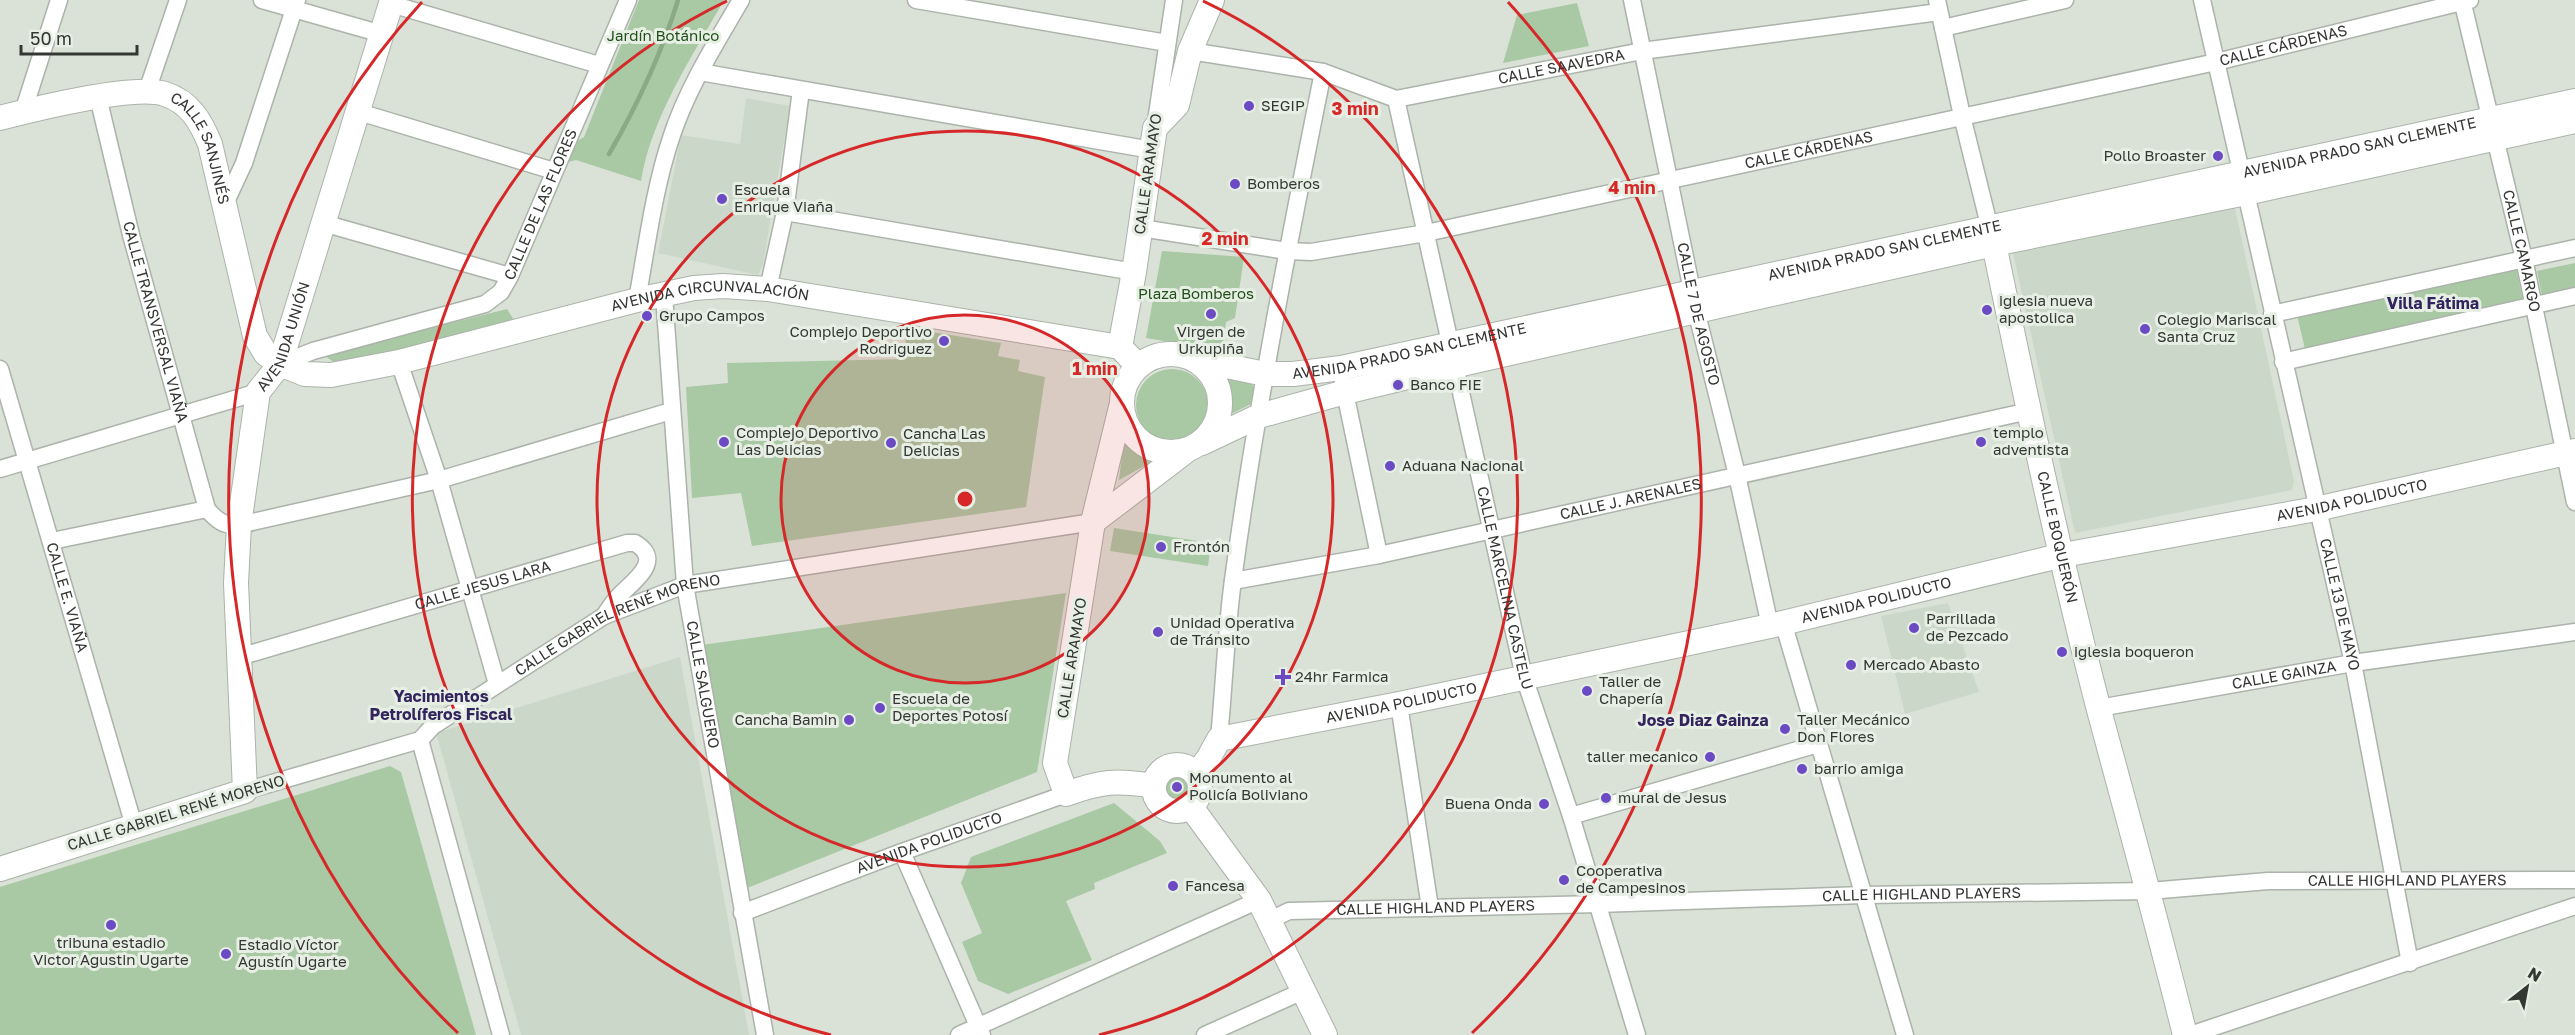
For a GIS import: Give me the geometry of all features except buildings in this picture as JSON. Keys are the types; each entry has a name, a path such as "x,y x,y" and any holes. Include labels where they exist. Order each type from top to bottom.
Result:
{"main road":[{"path":"1153,139 1177,105 1190,51 1212,0"},
{"name":"AVENIDA UNIÓN","path":"245,791 236,583 239,525 258,392 280,364 392,2"},
{"name":"CALLE SANJINÉS","path":"12,115 98,97 147,91 166,94 185,105 201,122 210,144 255,336 267,354 280,364"},
{"name":"AVENIDA PRADO SAN CLEMENTE","path":"1194,447 1259,416 1345,392 1454,355 1694,300 2492,128 2575,101"},
{"name":"AVENIDA PRADO SAN CLEMENTE","path":"2492,128 2575,121"},
{"name":"CALLE ARAMAYO","path":"1120,347 1141,228 1153,139"},
{"name":"CALLE BOQUERÓN","path":"1992,235 2029,411 2099,708 2149,891 2185,1035"},
{"name":"AVENIDA CIRCUNVALACIÓN","path":"280,364 305,374 331,375 399,362 637,300 694,288 723,286 768,289 1120,347"},
{"path":"1120,347 1138,366"},
{"path":"1093,522 1194,447 1213,430 1216,423 1221,399 1216,382 1207,369 1193,359 1170,354 1158,355 1138,366 1124,386 1121,407 1125,422 1132,434 1143,444 1156,451 1171,453 1194,447"},
{"name":"AVENIDA PRADO SAN CLEMENTE","path":"1193,359 1265,374 1293,374 1454,355"},
{"name":"CALLE ARAMAYO","path":"1066,794 1055,763 1093,522 1121,407"},
{"name":"AVENIDA POLIDUCTO","path":"1219,739 1399,704 1776,624 2063,555 2316,509 2570,452"},
{"path":"1196,774 1219,739"},
{"path":"1173,765 1186,766 1196,774 1201,787 1200,794 1191,807 1177,812 1163,806 1155,794 1154,786 1160,772 1173,765"},
{"name":"AVENIDA POLIDUCTO","path":"1066,794 1095,783 1118,781 1154,786"},
{"name":"CALLE GABRIEL RENÉ MORENO","path":"0,867 245,791"},
{"path":"1191,807 1264,910 1324,1035"}],"street":[{"path":"12,115 59,0"},
{"path":"147,91 178,0"},
{"path":"262,0 296,5 382,34"},
{"name":"CALLE DE LAS FLORES","path":"280,364 313,351 486,304 501,292 510,276 628,0"},
{"path":"637,300 659,177 673,132 700,72 741,0"},
{"path":"916,0 1167,43"},
{"name":"CALLE ARAMAYO","path":"1153,139 1174,0"},
{"name":"CALLE 7 DE AGOSTO","path":"1632,0 1694,300 1776,624 1818,744 1905,1035"},
{"name":"CALLE SAAVEDRA","path":"1395,99 1642,51 1940,13 2065,0"},
{"name":"CALLE 13 DE MAYO","path":"2202,0 2316,509 2353,663 2410,963"},
{"name":"CALLE CÁRDENAS","path":"1141,228 1287,251 1311,252 1426,233 2216,62 2465,0"},
{"name":"CALLE CAMARGO","path":"2465,0 2492,128 2570,452 2575,502"},
{"path":"392,2 599,65"},
{"path":"224,206 244,163 296,5"},
{"name":"CALLE BOQUERÓN","path":"1940,13 1962,116 1992,235"},
{"path":"1190,51 1323,72 1395,99"},
{"path":"700,72 801,90 1153,139"},
{"path":"1219,739 1233,581 1265,374 1323,72"},
{"path":"768,289 785,212 801,90"},
{"name":"CALLE TRANSVERSAL VIAÑA","path":"98,97 131,235 207,509"},
{"name":"CALLE MARCELINA CASTELU","path":"1395,99 1454,355 1524,677 1571,816 1637,1035"},
{"path":"359,112 554,171"},
{"path":"785,212 1134,272"},
{"path":"323,223 510,276"},
{"path":"2272,314 2575,248"},
{"name":"CALLE SALGUERO","path":"664,295 685,585 765,1035"},
{"path":"2283,362 2575,296"},
{"path":"399,362 439,480 497,684"},
{"path":"1341,368 1379,555"},
{"name":"CALLE E. VIAÑA","path":"0,369 134,826"},
{"path":"0,469 258,392"},
{"path":"52,541 207,509 215,519 227,525 239,525 439,480 671,411"},
{"name":"CALLE J. ARENALES","path":"1233,581 1379,555 2029,411"},
{"name":"CALLE GABRIEL RENÉ MORENO","path":"245,791 420,740 433,726 604,616 685,585 1093,522"},
{"name":"CALLE JESUS LARA","path":"239,657 627,543 635,543 645,553 644,570 640,578 618,597 604,616"},
{"name":"CALLE GAINZA","path":"2099,708 2353,663 2575,632"},
{"path":"1399,704 1430,908"},
{"path":"420,740 501,1035"},
{"path":"1571,816 1818,744"},
{"name":"AVENIDA POLIDUCTO","path":"742,913 902,852 1066,794"},
{"path":"902,852 980,1031"},
{"name":"CALLE HIGHLAND PLAYERS","path":"959,1035 980,1031 1264,910 1598,904 1863,895 2149,891 2268,881 2575,880"},
{"path":"2190,1035 2575,906"},
{"path":"1205,1035 1303,991"}],"shaded area":[{"name":"Escuela Enrique Viaña","path":"746,98 790,106 763,264 758,275 658,253 681,135 740,144"},
{"name":"Colegio Mariscal Santa Cruz","path":"2235,208 2294,481 2292,490 2075,533 2013,253"},
{"path":"1948,603 1979,692 1905,714 1881,616"},
{"path":"680,657 749,1035 521,1035 436,733"}],"green space":[{"name":"Jardín Botánico","path":"639,0 724,0 663,111 646,157 641,181 576,160 565,163 572,144 584,137"},
{"path":"1577,3 1589,46 1503,63 1517,15"},
{"name":"Plaza Bomberos","path":"1162,251 1244,257 1235,318 1226,322 1222,351 1146,338"},
{"path":"2575,263 2575,289 2542,296 2537,271"},
{"path":"2516,267 2523,301 2305,349 2297,315"},
{"path":"507,309 517,325 336,364 324,355"},
{"path":"906,328 1001,343 998,356 1020,360 1018,371 1045,377 1026,507 752,546 741,493 692,498 686,387 728,383 727,363 905,359"},
{"path":"1172,369 1192,375 1202,385 1208,405 1202,425 1192,435 1172,441 1152,435 1142,425 1136,405 1142,385 1152,375"},
{"path":"1219,376 1250,382 1255,389 1255,402 1227,416 1227,395"},
{"path":"1124,439 1138,452 1155,460 1119,480"},
{"name":"Frontón","path":"1114,528 1211,543 1208,566 1110,551"},
{"name":"Escuela de Deportes Potosí","path":"1066,593 1037,772 747,888 702,645"},
{"name":"Estadio Víctor Agustín Ugarte","path":"390,766 401,772 476,1035 0,1035 0,887"},
{"path":"1177,774 1187,778 1191,788 1187,798 1177,802 1167,798 1163,788 1167,778"},
{"path":"1114,803 1160,841 1167,853 1094,883 1095,889 1066,901 1092,960 1008,994 978,981 962,942 982,933 961,883 971,857"}],"waterway":[{"path":"609,154 648,79 678,0"}],"place":[{"name":"SEGIP","path":"1249,106"},
{"name":"Pollo Broaster","path":"2218,156"},
{"name":"Bomberos","path":"1235,184"},
{"name":"Escuela Enrique Viaña","path":"722,199"},
{"name":"iglesia nueva apostolica","path":"1987,310"},
{"name":"Virgen de Urkupiña","path":"1211,314"},
{"name":"Grupo Campos","path":"647,316"},
{"name":"Colegio Mariscal Santa Cruz","path":"2145,329"},
{"name":"Complejo Deportivo Rodriguez","path":"944,341"},
{"name":"Banco FIE","path":"1398,385"},
{"name":"Complejo Deportivo Las Delicias","path":"724,442"},
{"name":"templo adventista","path":"1981,442"},
{"name":"Cancha Las Delicias","path":"891,443"},
{"name":"Aduana Nacional","path":"1390,466"},
{"name":"Frontón","path":"1161,547"},
{"name":"Parrillada de Pezcado","path":"1914,628"},
{"name":"Unidad Operativa de Tránsito","path":"1158,632"},
{"name":"iglesia boqueron","path":"2062,652"},
{"name":"Mercado Abasto","path":"1851,665"},
{"name":"24hr Farmica","path":"1283,677"},
{"name":"Taller de Chapería","path":"1587,691"},
{"name":"Escuela de Deportes Potosí","path":"880,708"},
{"name":"Cancha Bamin","path":"849,720"},
{"name":"Taller Mecánico Don Flores","path":"1785,729"},
{"name":"taller mecanico","path":"1710,757"},
{"name":"barrio amiga","path":"1802,769"},
{"name":"Monumento al Policía Boliviano","path":"1177,787"},
{"name":"mural de Jesus","path":"1606,798"},
{"name":"Buena Onda","path":"1544,804"},
{"name":"Cooperativa de Campesinos","path":"1564,880"},
{"name":"Fancesa","path":"1173,886"},
{"name":"tribuna estadio Victor Agustin Ugarte","path":"111,925"},
{"name":"Estadio Víctor Agustín Ugarte","path":"226,954"}],"district":[{"name":"Villa Fátima","path":"2433,303"},
{"name":"Yacimientos Petrolíferos Fiscal","path":"441,705"},
{"name":"Jose Diaz Gainza","path":"1703,720"}]}
